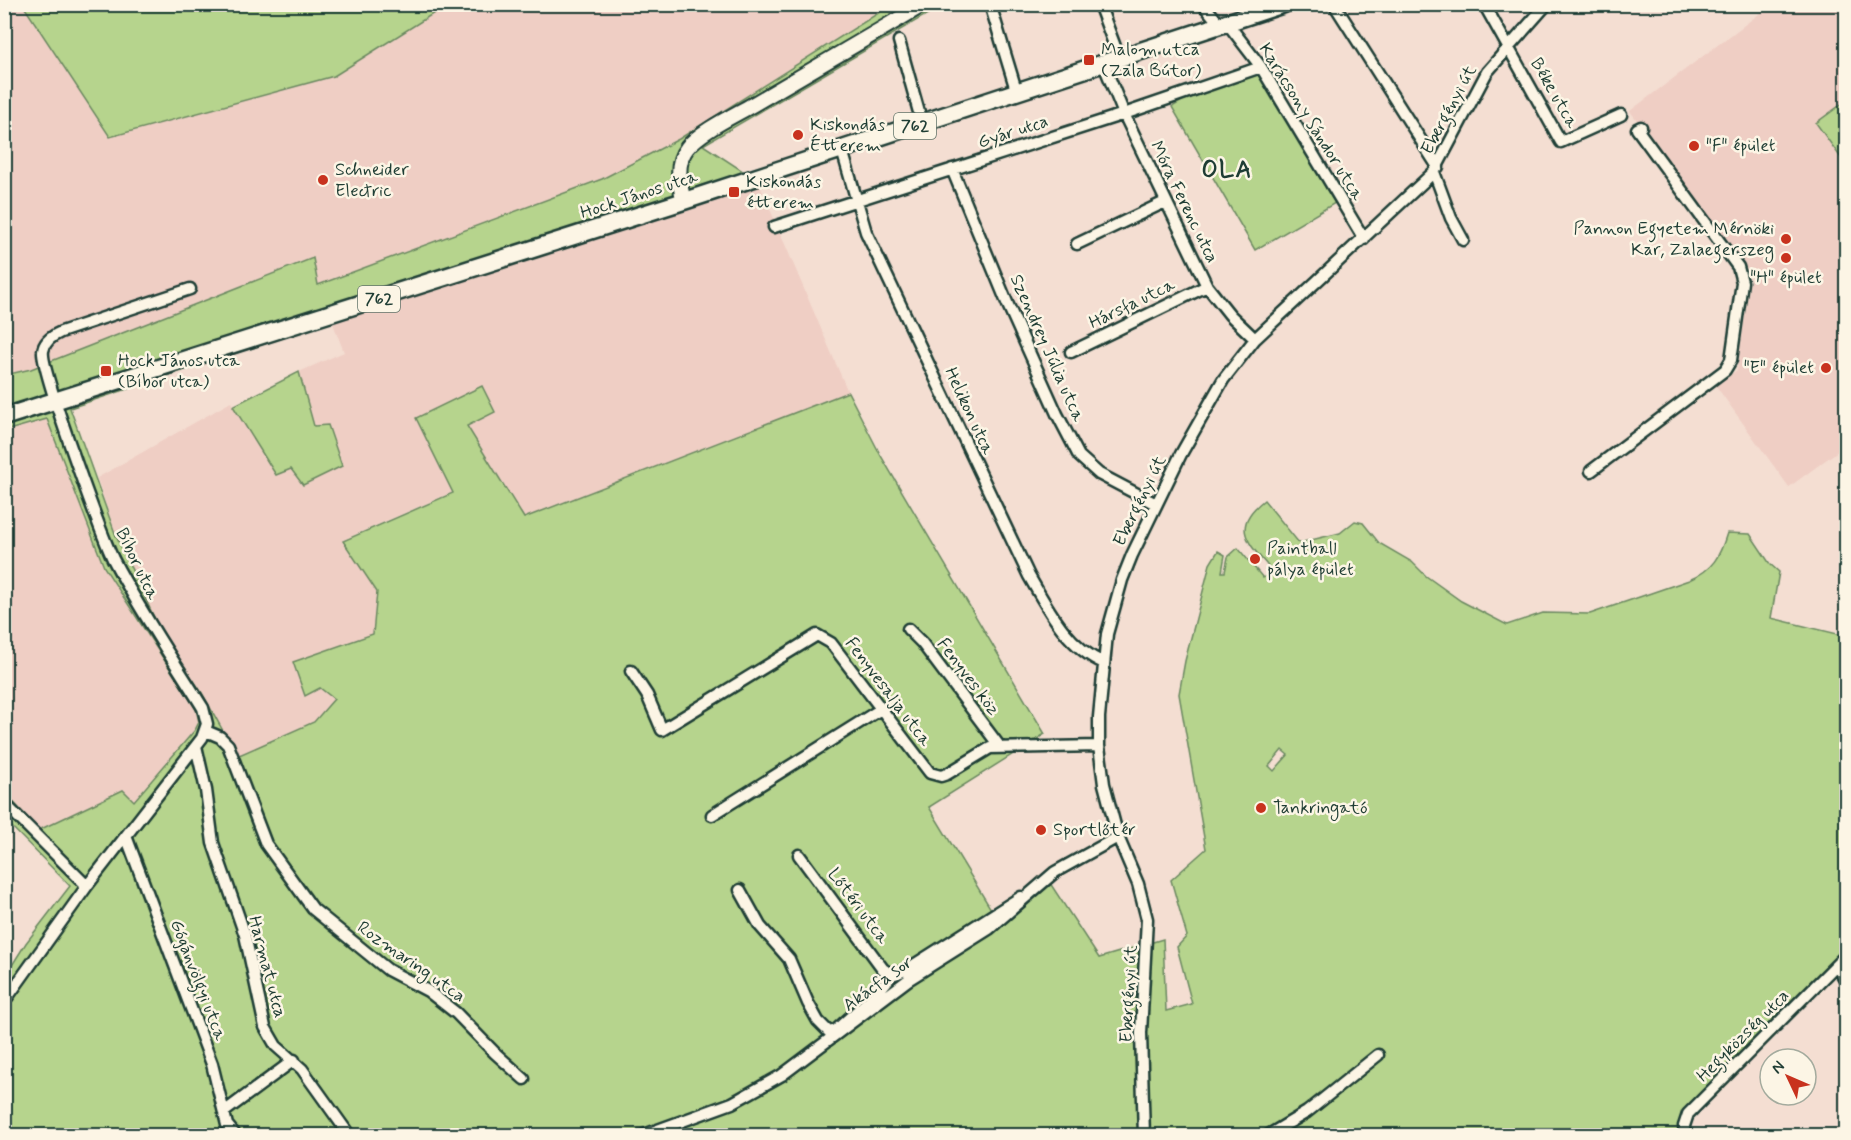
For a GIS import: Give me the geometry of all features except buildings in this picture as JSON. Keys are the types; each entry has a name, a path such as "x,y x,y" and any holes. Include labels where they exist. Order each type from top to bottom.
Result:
{"main road":[{"name":"Hock János utca","path":"4,417 1112,63 1284,4"}],"street":[{"path":"684,201 679,173 683,153 690,144 924,4"},
{"path":"990,4 1017,93"},
{"name":"Móra Ferenc utca","path":"1099,4 1124,114 1165,202 1207,286 1230,315 1256,339"},
{"name":"Karácsony Sándor utca","path":"1203,4 1261,67 1364,239"},
{"path":"1334,4 1436,170 1451,218 1462,240"},
{"name":"Béke utca","path":"1484,4 1561,142 1621,114"},
{"name":"Ebergényi út","path":"1144,1136 1141,1033 1147,919 1138,884 1118,837 1104,784 1099,746 1107,634 1122,580 1156,504 1209,402 1256,339 1436,170 1486,72 1547,4"},
{"path":"899,41 922,123"},
{"name":"Gyár utca","path":"774,227 1124,114 1261,67"},
{"path":"1591,471 1725,370 1731,360 1733,349 1742,282 1738,267 1637,129 1641,126"},
{"name":"Helikon utca","path":"842,150 866,232 1029,576 1052,615 1071,640 1093,658 1104,663"},
{"name":"Szendrey Júlia utca","path":"952,169 1008,305 1057,414 1079,456 1099,474 1156,504"},
{"path":"1077,244 1165,202"},
{"name":"Hársfa utca","path":"1071,352 1207,286"},
{"name":"Bíbor utca","path":"190,289 61,332 48,340 42,351 56,401 112,556 145,618 202,708 207,720 206,731"},
{"name":"Fenyves köz","path":"908,629 922,643 1000,747"},
{"name":"Fenyvesalja utca","path":"631,671 647,695 662,730 817,635 831,643 925,769 935,775 947,774 983,751 1000,747 1099,746"},
{"path":"712,815 881,709"},
{"path":"4,1002 87,886 206,731"},
{"name":"Rozmaring utca","path":"206,731 220,737 228,745 266,844 313,909 388,970 428,991 456,1013 524,1079"},
{"name":"Harmat utca","path":"196,746 206,790 213,843 244,935 262,1018 276,1046 294,1060 350,1136"},
{"path":"4,803 87,886"},
{"name":"Gógánvölgyi utca","path":"126,836 212,1064 227,1125 236,1136"},
{"name":"Akácfa sor","path":"648,1134 732,1103 772,1081 815,1052 908,980 989,929 1055,872 1118,837"},
{"name":"Lőtéri utca","path":"799,855 883,969 892,975"},
{"path":"740,890 760,926 789,959 808,1004 818,1021 829,1032 836,1030 878,992 892,975 906,970 1018,897 1027,896"},
{"name":"Hegyközség utca","path":"1685,1136 1684,1126 1688,1114 1846,955"},
{"path":"1837,965 1846,981"},
{"path":"1267,1136 1306,1112 1378,1055"},
{"path":"224,1112 294,1060"}],"shaded area":[{"path":"9,5 23,5 110,137 334,76 447,5 891,5 679,139 602,179 318,285 312,258 31,369 5,375 4,8"},
{"name":"Pannon Egyetem Mérnöki Kar, Zalaegerszeg","path":"1771,5 1846,5 1846,445 1789,487 1716,386 1737,370 1751,274 1630,111"},
{"path":"758,181 848,392 524,518 467,426 416,418 453,492 343,540 377,592 373,634 294,662 334,699 314,722 238,756 202,693 160,630 116,536 97,478 231,402 276,475 291,469 302,485 314,426 299,372 344,352 332,321"},
{"path":"47,418 104,567 196,709 199,722 195,730 134,801 123,790 39,830 5,793 5,431"}],"green space":[{"path":"23,5 447,5 334,76 110,137"},
{"path":"891,5 943,5 703,145 758,181 70,408 116,536 160,630 202,693 237,756 314,722 334,699 320,688 305,696 293,662 373,634 377,592 343,541 453,493 416,418 482,386 495,412 467,426 524,518 848,392 881,456 1045,734 929,807 992,911 1046,877 1099,958 1163,939 1166,1011 1192,1004 1177,947 1187,936 1171,880 1206,849 1179,694 1185,661 1210,564 1218,551 1225,555 1222,572 1225,572 1228,557 1238,548 1263,578 1272,571 1246,536 1247,519 1264,500 1299,543 1340,533 1355,521 1363,523 1379,543 1412,562 1426,576 1461,601 1507,625 1543,613 1590,614 1689,580 1710,567 1727,533 1750,534 1770,564 1779,572 1771,618 1846,636 1846,949 1842,955 1681,1117 1681,1135 5,1135 4,978 26,943 70,886 5,820 5,793 39,830 123,790 134,801 195,730 199,722 196,709 104,567 47,419 5,431 5,375 31,369 313,258 318,285 602,179 679,139","holes":["1282,750 1288,755 1274,771 1269,766"]},
{"path":"1258,72 1335,203 1255,250 1172,107 1190,96"},
{"path":"1846,101 1846,165 1816,123"},
{"path":"299,372 314,426 328,425 342,466 303,485 291,469 276,475 233,406"}],"place":[{"name":"Malom utca (Zala Bútor)","path":"1089,60"},
{"name":"Kiskondás Étterem","path":"798,135"},
{"name":"\"F\" épület","path":"1694,146"},
{"name":"Schneider Electric","path":"323,180"},
{"name":"Kiskondás étterem","path":"734,192"},
{"name":"Pannon Egyetem Mérnöki Kar, Zalaegerszeg","path":"1786,239"},
{"name":"\"H\" épület","path":"1786,258"},
{"name":"\"E\" épület","path":"1826,368"},
{"name":"Hock János utca (Bíbor utca)","path":"106,371"},
{"name":"Paintball pálya épület","path":"1255,559"},
{"name":"Tankringató","path":"1261,808"},
{"name":"Sportlőtér","path":"1041,830"}],"district":[{"name":"OLA","path":"1227,170"}]}
